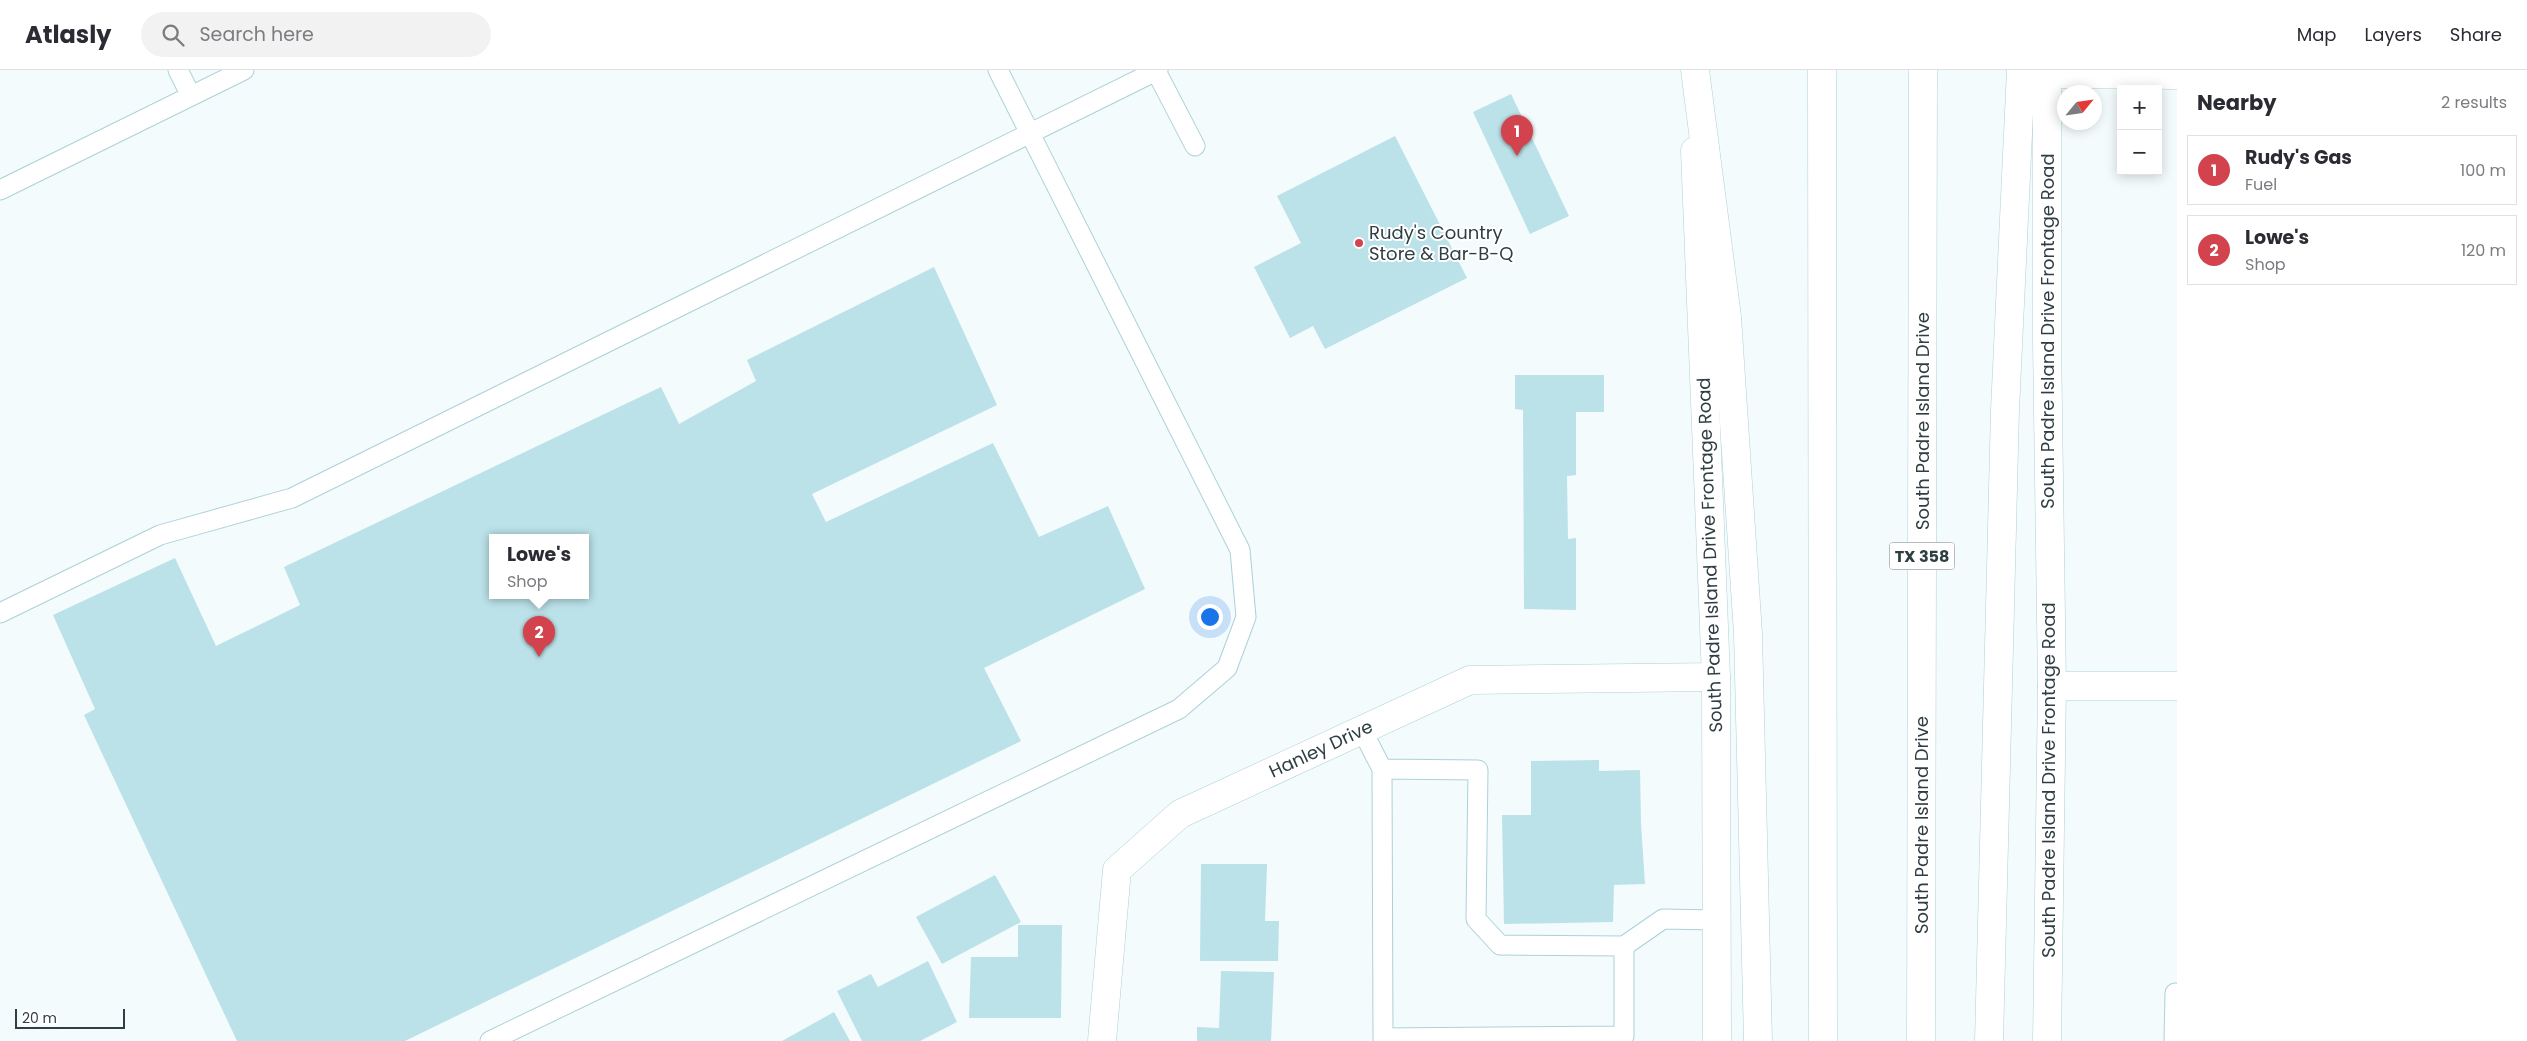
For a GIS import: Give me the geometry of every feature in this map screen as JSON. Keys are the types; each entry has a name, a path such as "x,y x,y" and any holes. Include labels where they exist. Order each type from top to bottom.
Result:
{"main road":[{"name":"South Padre Island Drive Frontage Road","path":"1693,70 1716,677 1717,1041"},
{"path":"1693,70 1729,346 1748,634 1758,1041"},
{"path":"1822,70 1823,1041"},
{"name":"South Padre Island Drive","path":"1921,1041 1923,70"},
{"name":"South Padre Island Drive Frontage Road","path":"2038,71 2047,341 2052,686 2047,1041"},
{"path":"1989,1041 2005,410 2038,71 2177,75"},
{"name":"Hanley Drive","path":"1102,1041 1117,870 1180,814 1470,680 1716,677"},
{"path":"2052,686 2177,686"}],"lane":[{"path":"178,70 191,96"},
{"path":"0,190 244,70"},
{"path":"490,1041 1179,709 1227,668 1246,617 1240,550 998,70"},
{"path":"0,613 160,535 292,498 1030,134 1151,72 1195,146"},
{"path":"1362,730 1382,769 1381,1039 1624,1039 1624,946"},
{"path":"1382,769 1478,770 1476,919 1500,945 1624,946 1663,919 1716,920"},
{"path":"2174,1041 2175,993"}],"building":[{"path":"1511,94 1569,216 1530,234 1473,112"},
{"path":"1395,136 1467,278 1325,349 1313,326 1290,338 1254,267 1301,243 1277,196"},
{"path":"934,267 997,405 812,494 826,522 993,443 1039,537 1108,506 1145,589 984,668 1021,741 405,1041 237,1041 84,715 95,709 53,615 175,558 216,646 300,605 284,567 661,387 679,424 756,381 747,360"},
{"path":"1515,375 1604,375 1604,412 1576,412 1576,475 1567,476 1568,539 1576,538 1576,610 1524,609 1523,410 1515,409"},
{"path":"1599,760 1599,771 1640,770 1645,884 1614,885 1613,922 1504,924 1502,815 1531,815 1531,761"},
{"path":"1201,864 1267,864 1265,921 1279,921 1278,961 1200,961"},
{"path":"995,875 1021,922 942,964 916,917"},
{"path":"1018,925 1062,925 1061,1018 969,1018 971,957 1018,957"},
{"path":"928,961 957,1022 920,1041 862,1041 837,991 871,974 878,987"},
{"path":"1221,971 1274,972 1271,1041 1197,1041 1197,1027 1219,1028"},
{"path":"834,1012 850,1041 782,1041"}],"place":[{"name":"Rudy's Gas","path":"1517,156"},
{"name":"Rudy's Country Store & Bar-B-Q","path":"1359,243"},
{"name":"Lowe's","path":"539,657"}]}
